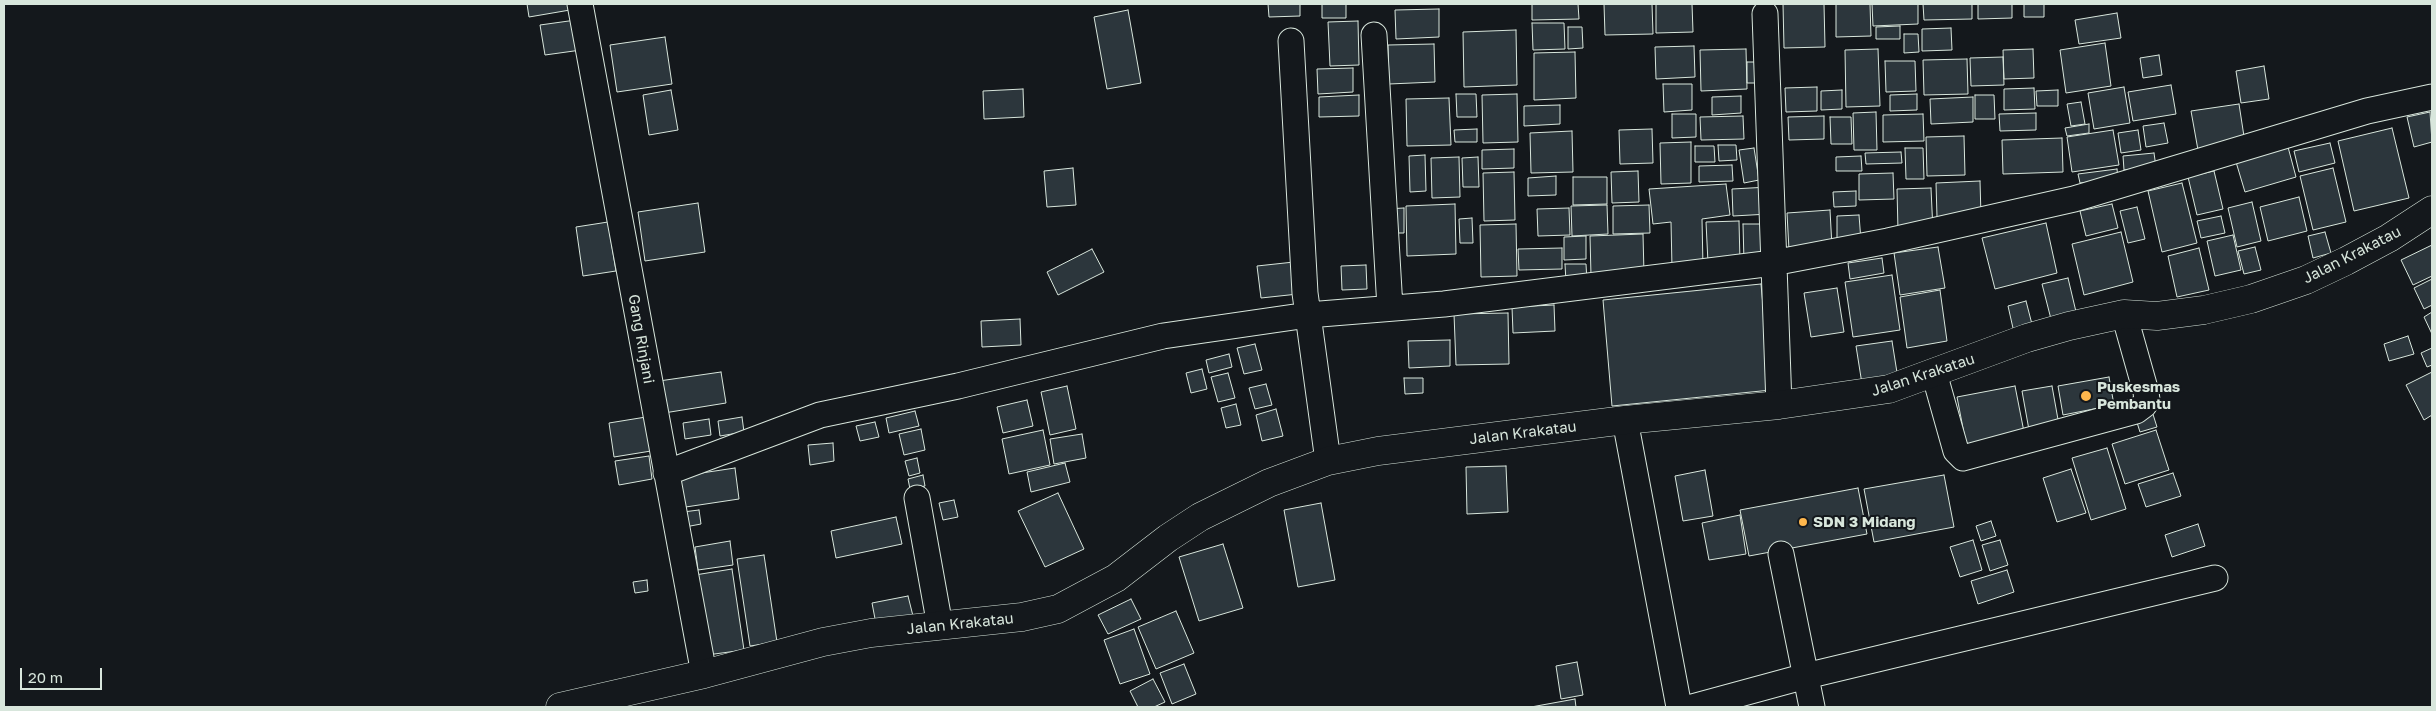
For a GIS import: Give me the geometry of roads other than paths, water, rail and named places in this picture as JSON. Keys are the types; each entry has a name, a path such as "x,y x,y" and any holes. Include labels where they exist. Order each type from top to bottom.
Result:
{"street":[{"name":"Gang Rinjani","path":"580,4 704,674"},
{"path":"1765,14 1773,263 1780,406"},
{"path":"1374,35 1390,308"},
{"path":"1291,41 1298,192 1308,314 1328,461"},
{"path":"666,474 820,415 958,386 1163,336 1308,314 1444,304 1773,263 1888,241 2074,199 2367,111 2432,97"},
{"name":"Jalan Krakatau","path":"560,707 704,674 823,642 870,633 1022,617 1058,609 1116,578 1168,538 1200,517 1269,483 1328,461 1378,451 1625,420 1780,406 1889,389 2027,338 2068,326 2124,314 2157,316 2204,310 2251,299 2306,280 2346,261 2389,238 2432,210"},
{"path":"1934,373 1956,451 1963,458 2136,411 2147,400 2124,314"},
{"path":"1625,420 1679,707"},
{"path":"917,498 940,626"},
{"path":"1782,554 1812,707"},
{"path":"1692,707 1806,676 2215,578"}],"place":[{"name":"Puskesmas Pembantu","path":"2086,396"},
{"name":"SDN 3 Midang","path":"1803,522"}]}
